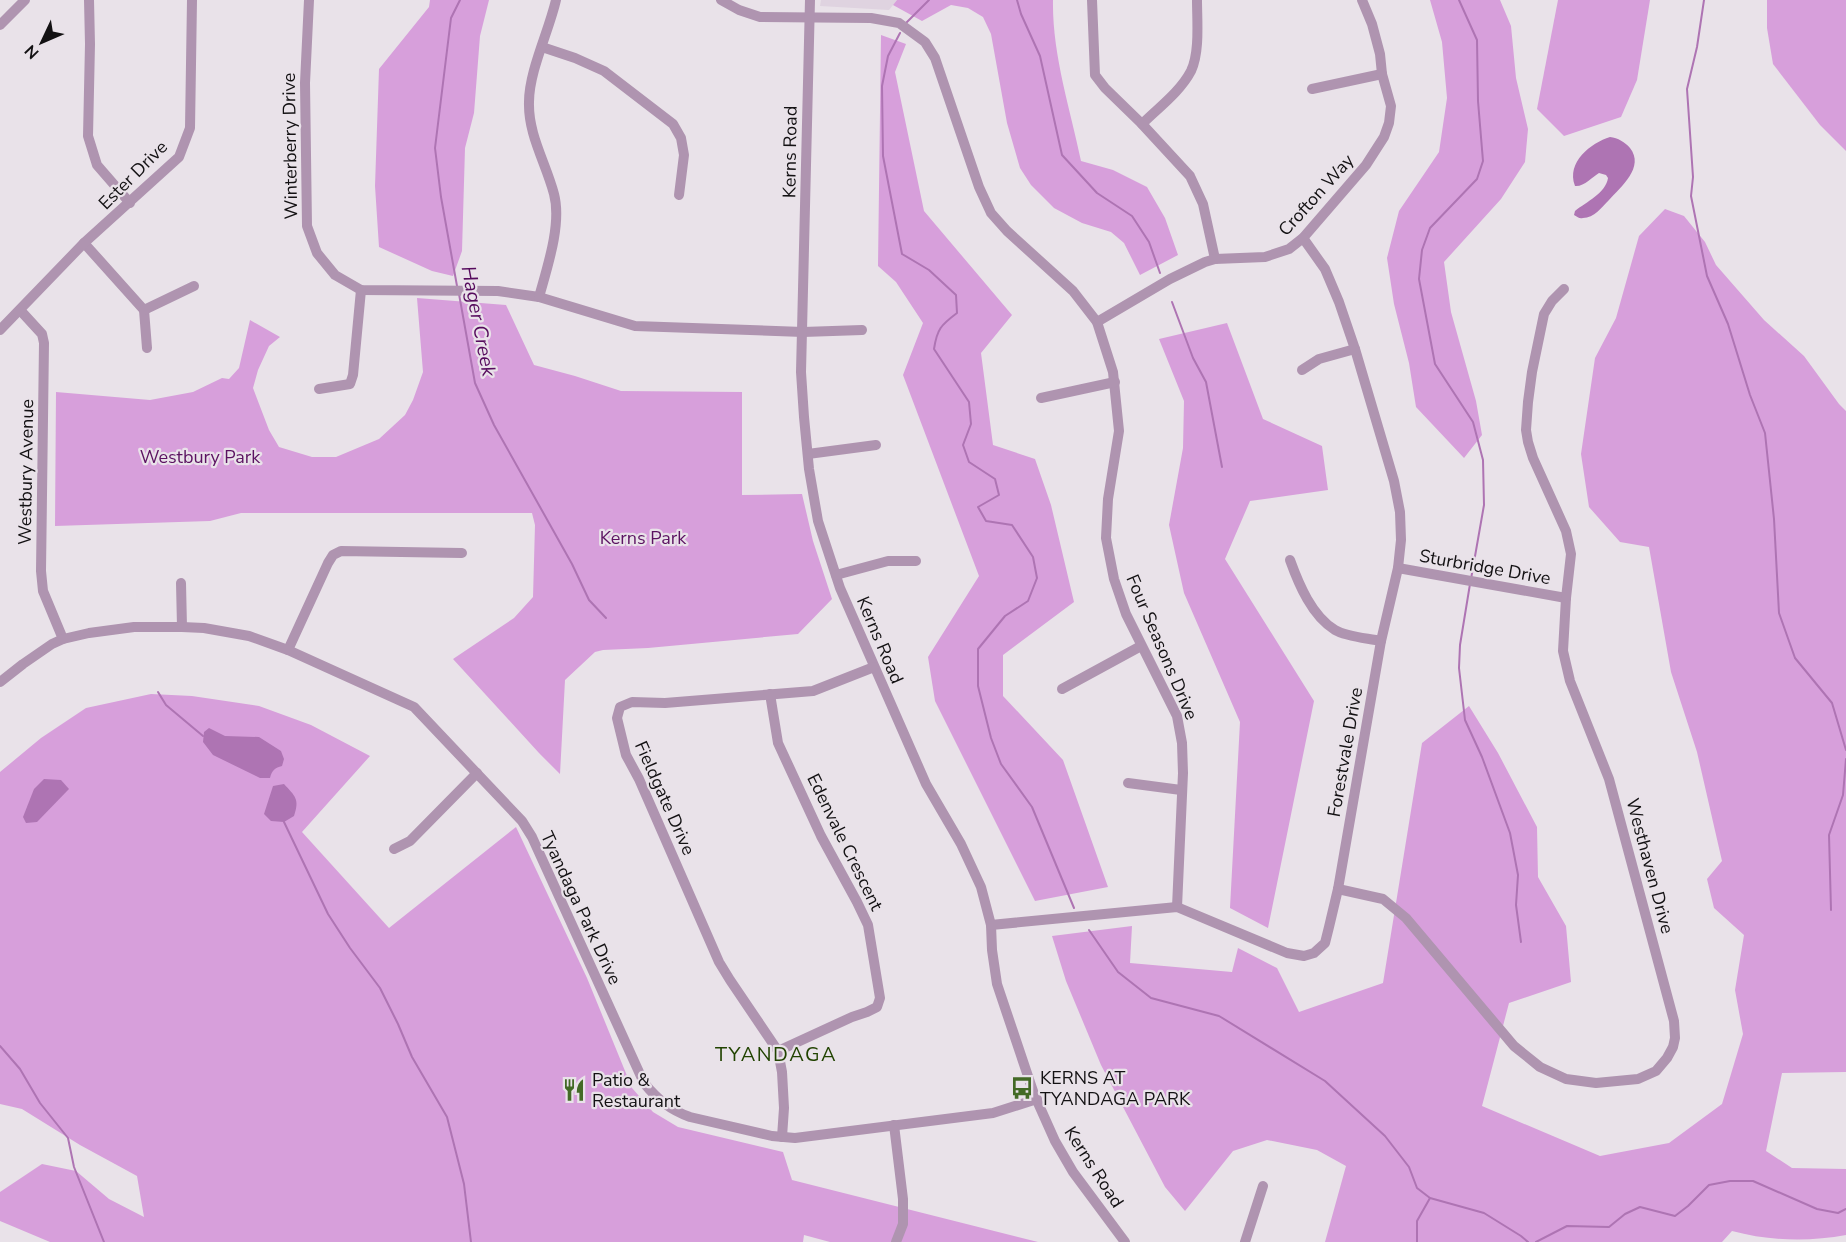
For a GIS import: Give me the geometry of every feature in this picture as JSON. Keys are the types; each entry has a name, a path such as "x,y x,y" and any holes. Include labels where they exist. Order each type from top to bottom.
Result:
{"street":[{"path":"0,25 25,0"},
{"path":"89,0 88,136 97,165 130,203"},
{"name":"Ester Drive","path":"0,330 84,243 178,157 190,128 192,0"},
{"name":"Winterberry Drive","path":"309,0 305,83 307,226 317,253 335,275 361,290 498,291 539,297 635,326 803,332 862,330"},
{"path":"539,297 553,245 555,196 534,138 528,100 532,76 556,0"},
{"path":"721,0 739,10 760,17 809,19"},
{"name":"Kerns Road","path":"810,0 801,372 808,454 818,521 836,575 926,784 972,864 981,887 991,925 997,984 1010,1027 1037,1099 1055,1141 1073,1172 1125,1242"},
{"path":"1092,0 1095,75 1104,88 1142,124 1190,176 1203,204 1215,259"},
{"path":"1142,124 1178,89 1191,70 1197,45 1197,0"},
{"name":"Crofton Way","path":"1097,322 1170,279 1215,259 1265,257 1289,249 1303,238 1366,165 1384,137 1391,106 1372,24 1362,0"},
{"name":"Four Seasons Drive","path":"809,19 871,18 898,23 925,42 935,58 979,187 991,213 1007,231 1073,291 1097,322 1114,382 1119,431 1108,499 1106,538 1125,614 1177,716 1182,743 1177,907"},
{"path":"542,47 604,71 673,124 681,138 684,155 680,195"},
{"path":"1312,89 1382,74"},
{"name":"Forestvale Drive","path":"991,925 1177,907 1287,953 1304,956 1314,953 1325,943 1338,889 1381,641 1398,568 1401,521 1394,481 1340,302 1325,269 1303,238"},
{"path":"84,243 144,310 147,348"},
{"path":"144,310 194,286"},
{"name":"Westhaven Drive","path":"1338,889 1383,898 1406,918 1514,1046 1540,1067 1566,1079 1596,1083 1638,1079 1656,1071 1673,1047 1674,1021 1609,778 1570,681 1563,651 1570,554 1566,531 1533,458 1526,430 1532,372 1544,314 1552,301 1564,289"},
{"path":"319,388 350,384 353,375 361,290"},
{"name":"Westbury Avenue","path":"20,310 42,334 44,343 41,571 43,591 63,639"},
{"path":"1302,370 1319,358 1355,349"},
{"path":"1041,398 1114,382"},
{"path":"808,454 876,445"},
{"path":"288,650 333,555 341,551 462,553"},
{"path":"1290,560 1298,581 1320,617 1336,631 1381,641"},
{"path":"836,575 888,561 916,561"},
{"name":"Sturbridge Drive","path":"1398,568 1566,598"},
{"path":"181,583 182,627"},
{"name":"Tyandaga Park Drive","path":"0,682 39,652 63,639 134,627 204,628 249,636 288,650 414,707 522,821 545,863 644,1083 655,1096 677,1112 690,1117 782,1137 809,1137 993,1113 1037,1099"},
{"path":"1062,689 1141,646"},
{"name":"Fieldgate Drive","path":"782,1137 783,1072 778,1051 719,962 639,779 626,755 617,718 620,707 632,702 665,703 813,691 874,667"},
{"name":"Edenvale Crescent","path":"770,694 778,743 821,836 867,925 879,998 877,1007 778,1051"},
{"path":"394,849 410,841 477,773"},
{"path":"1128,783 1181,790"},
{"path":"894,1125 903,1199 903,1224 896,1242"},
{"path":"1245,1242 1263,1186"}],"shaded area":[{"path":"821,0 897,0 889,10 820,6"},
{"path":"1610,137 1616,138 1630,148 1635,162 1633,169 1625,183 1598,212 1587,218 1579,218 1574,215 1575,211 1600,193 1608,178 1599,173 1585,183 1575,186 1574,169 1588,149"},
{"path":"209,728 225,736 259,737 281,751 284,759 282,766 274,770 270,778 260,778 213,755 203,742 204,732"},
{"path":"44,779 61,780 69,789 37,822 26,823 23,817 34,789"},
{"path":"284,784 295,798 297,806 294,816 284,822 271,821 264,814 273,786"}],"green space":[{"path":"430,0 489,0 480,36 474,113 465,148 462,251 453,276 432,271 379,247 375,186 379,69 429,7"},
{"path":"897,0 1053,0 1055,40 1062,81 1081,161 1113,170 1147,187 1165,218 1178,255 1140,275 1124,243 1111,232 1082,223 1054,208 1031,185 1020,168 1007,123 991,34 983,17 968,8 951,5 922,21 893,5"},
{"path":"1430,0 1500,0 1511,26 1516,78 1528,129 1525,162 1501,199 1444,262 1451,312 1476,401 1482,435 1464,458 1416,407 1409,363 1394,304 1387,258 1399,211 1439,152 1447,98 1442,42"},
{"path":"1558,0 1650,0 1637,80 1621,117 1564,136 1537,109"},
{"path":"1767,0 1846,0 1846,151 1820,125 1773,64 1767,28"},
{"path":"881,35 906,44 895,72 924,211 1012,315 981,353 993,445 1035,459 1051,505 1074,602 1003,655 1003,696 1063,760 1108,887 1035,901 935,701 928,657 979,576 903,375 923,323 896,282 878,266"},
{"path":"1665,209 1684,216 1705,242 1716,265 1764,320 1804,356 1846,411 1846,1072 1782,1073 1766,1151 1792,1168 1846,1169 1846,1235 1818,1239 1789,1239 1760,1237 1732,1231 1722,1242 1325,1242 1346,1166 1317,1150 1267,1140 1233,1151 1185,1211 1165,1187 1101,1065 1066,981 1052,936 1132,926 1130,963 1232,972 1238,948 1277,968 1299,1012 1383,983 1422,743 1469,706 1498,753 1537,827 1538,877 1566,926 1571,982 1509,1003 1482,1106 1600,1156 1669,1143 1722,1104 1743,1034 1735,990 1744,935 1714,908 1707,879 1722,861 1697,752 1671,672 1649,547 1620,542 1589,507 1581,454 1595,358 1616,318 1639,236"},
{"path":"417,298 506,305 534,365 621,391 742,392 742,495 802,494 813,541 832,599 798,634 595,652 565,680 560,774 453,659 514,618 533,597 535,525 532,513 241,513 210,521 55,526 56,392 150,400 193,392 222,378 229,379 239,368 250,320 280,337 269,346 253,388 269,430 279,447 312,457 336,457 379,439 405,415 413,400 423,372"},
{"path":"1227,323 1263,419 1322,446 1328,490 1250,501 1225,559 1314,701 1268,928 1230,908 1240,722 1184,593 1169,525 1183,448 1184,401 1159,339"},
{"path":"151,694 192,696 259,706 311,725 370,756 302,832 389,928 516,827 587,978 632,1088 653,1112 678,1127 783,1152 792,1180 1038,1242 830,1242 804,1235 803,1242 50,1242 0,1221 0,1192 42,1164 76,1171 109,1199 144,1217 137,1176 80,1145 22,1109 0,1104 0,772 41,738 86,708"}],"waterway":[{"name":"Hager Creek","path":"457,286 435,148 451,18 460,0"},
{"path":"905,24 929,0"},
{"path":"1017,0 1040,56 1062,155 1097,193 1132,216 1149,242 1160,273"},
{"path":"1459,0 1477,40 1478,101 1483,161 1477,179 1430,228 1422,250 1419,279 1435,364 1473,422 1483,460 1484,505 1471,579"},
{"path":"1704,0 1697,47 1687,89 1693,177 1691,196 1707,276 1728,324 1750,395 1765,433 1774,519 1779,613 1795,658 1832,703 1846,750"},
{"path":"900,33 888,56 882,86 883,156 902,254 929,270 956,295 957,313 941,328 934,349 969,402 971,424 963,445 969,462 995,479 999,495 978,507 986,521 1012,525 1033,557 1037,578 1028,601 1005,616 978,649 978,686 991,738 1001,764 1032,807 1074,908"},
{"name":"Hager Creek","path":"459,294 475,383 494,425 572,564 589,600 606,618"},
{"path":"1172,302 1193,358 1206,382 1222,467"},
{"path":"1470,584 1460,645 1459,668 1465,720 1482,757 1510,833 1518,875 1516,905 1521,942"},
{"path":"158,692 166,705 203,736"},
{"path":"1831,910 1829,835 1843,795 1846,759"},
{"path":"284,822 328,914 380,988 412,1057 447,1117 464,1184 471,1242"},
{"path":"1089,930 1118,972 1151,998 1219,1016 1325,1081 1385,1136 1409,1167 1417,1188 1430,1198 1484,1213 1528,1242"},
{"path":"0,1046 20,1069 40,1103 68,1138 74,1167 104,1242"},
{"path":"1536,1242 1567,1226 1609,1227 1625,1214 1640,1207 1675,1216 1709,1185 1730,1181 1753,1181 1817,1209 1838,1213 1846,1209"},
{"path":"1417,1242 1417,1221 1430,1198"}],"place":[{"name":"KERNS AT TYANDAGA PARK","path":"1022,1088"},
{"name":"Patio & Restaurant","path":"574,1090"}],"district":[{"name":"TYANDAGA","path":"776,1054"}],"park label":[{"name":"Westbury Park","path":"200,457"},
{"name":"Kerns Park","path":"643,538"}]}
